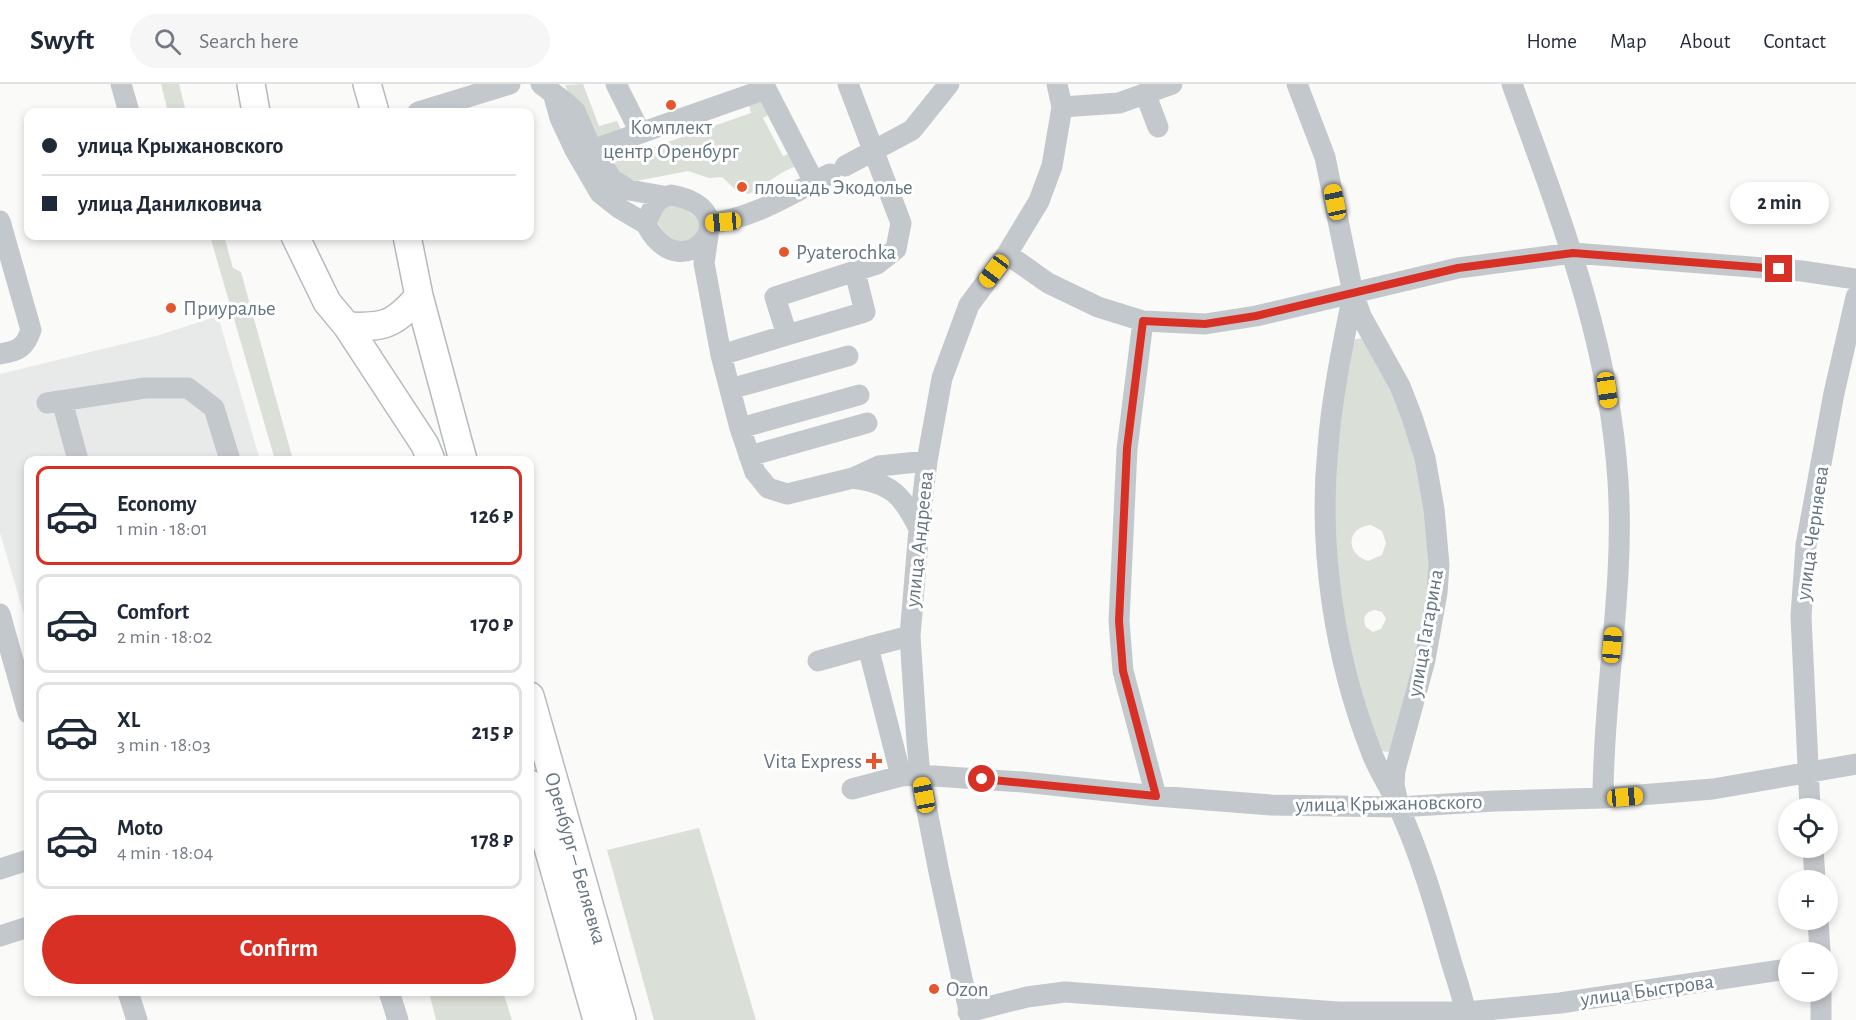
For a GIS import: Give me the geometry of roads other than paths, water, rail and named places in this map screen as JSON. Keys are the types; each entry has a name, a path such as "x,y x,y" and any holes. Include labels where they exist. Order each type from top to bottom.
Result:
{"main road":[{"path":"251,84 255,108"},
{"path":"367,84 374,108"},
{"path":"297,240 327,302 425,445 429,456"},
{"path":"408,240 419,296 462,456"},
{"path":"346,327 374,328 393,321 405,313 419,296"},
{"name":"Оренбург – Беляевка","path":"534,710 622,1020"},
{"name":"Оренбург – Беляевка","path":"534,802 597,1020"}],"street":[{"path":"121,84 128,108"},
{"path":"431,108 510,84"},
{"path":"616,84 640,132"},
{"path":"787,335 776,297 877,264 896,249 901,222 848,84"},
{"path":"547,88 565,129 600,193 619,208 646,224 651,234 663,245 685,252 702,243 709,229 752,213 912,130 949,84"},
{"name":"улица Андреева","path":"970,1016 911,776 910,636 919,529 927,461 942,378 969,305 1007,254 1042,192 1052,166 1062,106 1057,84"},
{"path":"1062,106 1119,103 1172,84"},
{"name":"улица Гагарина","path":"1298,84 1325,157 1353,293 1361,316 1400,386 1412,417 1425,458 1435,518 1437,593 1425,660 1395,770 1394,785 1399,807"},
{"path":"1512,84 1573,253 1604,371 1613,426 1618,483 1618,578 1608,689 1604,798"},
{"path":"547,88 574,111 592,150 612,179 629,190 663,196 678,196 692,202 706,213 709,229 704,263 721,355 749,456 755,472 768,488 787,494 853,478 879,466 927,461"},
{"path":"592,150 766,89 830,174"},
{"path":"1145,93 1158,127"},
{"path":"646,224 656,202 663,196"},
{"path":"0,221 31,330 26,343 13,352 0,354"},
{"path":"673,250 709,291"},
{"path":"1007,254 1048,283 1098,307 1143,321 1205,324 1256,316 1458,268 1573,253 1802,271 1856,279"},
{"path":"721,355 865,312 855,272"},
{"name":"улица Гагарина","path":"1353,293 1328,447 1326,498 1330,584 1335,619 1355,706 1372,753 1399,807 1429,888 1466,1016"},
{"name":"улица Черняева","path":"1809,798 1801,616 1806,545 1834,393 1856,297"},
{"path":"1143,321 1127,448 1119,621 1123,671 1156,796"},
{"path":"730,389 848,356"},
{"path":"76,456 55,402 145,388 188,388 214,408 229,456"},
{"path":"740,428 859,395"},
{"path":"749,456 867,423"},
{"path":"853,478 867,480 891,489 909,508 919,529"},
{"path":"0,614 24,699"},
{"path":"818,661 910,636"},
{"path":"868,647 911,776"},
{"name":"улица Крыжановского","path":"852,789 911,776 1023,782 1271,805 1399,807 1604,798 1713,789 1856,764"},
{"path":"0,869 24,861"},
{"path":"0,936 24,928"},
{"name":"улица Быстрова","path":"970,1016 1027,997 1065,992 1338,1012 1466,1016 1778,970"},
{"path":"129,996 136,1020"},
{"path":"390,996 398,1020"},
{"path":"1821,1002 1821,1020"}],"place":[{"name":"Комплект центр Оренбург","path":"671,105"},
{"name":"площадь Экодолье","path":"742,187"},
{"name":"Pyaterochka","path":"784,252"},
{"name":"Приуралье","path":"171,308"},
{"name":"Vita Express","path":"874,761"},
{"name":"Ozon","path":"934,989"}]}
